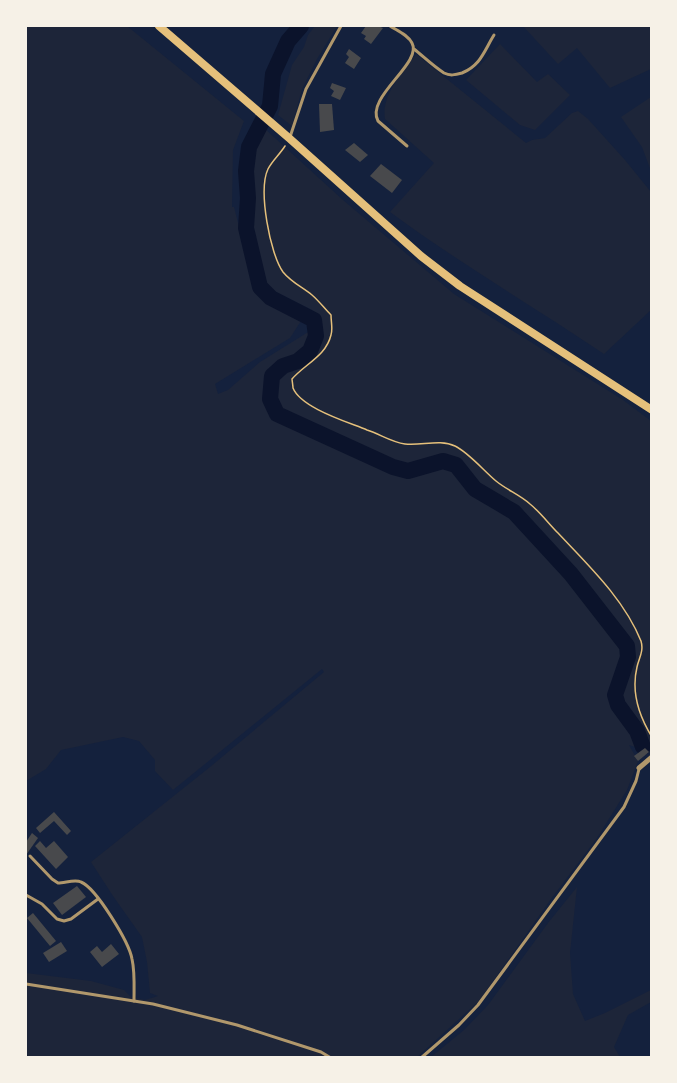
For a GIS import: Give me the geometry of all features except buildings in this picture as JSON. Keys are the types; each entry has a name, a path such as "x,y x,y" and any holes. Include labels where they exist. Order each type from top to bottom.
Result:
{"main road":[{"path":"159,26 273,124 287,142 421,256 460,286 651,410"}],"street":[{"path":"639,768 651,757"}],"lane":[{"path":"287,142 306,89 341,26"},
{"path":"390,26 407,37 414,46 414,54 385,94 375,114 378,121 407,146"},
{"path":"414,49 445,74 455,75 476,64 483,56 494,34"},
{"path":"422,1058 478,1005 624,807 636,781 639,768"},
{"path":"30,856 58,883 81,882 91,889 128,944 132,958 134,1001"},
{"path":"26,895 42,904 57,919 64,921 71,919 98,899"},
{"path":"26,984 134,1001 237,1025 321,1052 331,1058"}],"path":[{"path":"287,142 268,170 265,200 271,242 276,261 284,274 313,296 331,315 332,333 326,349 292,379 298,396 320,411 392,441 423,445 439,442 455,446 497,482 531,504 592,568 623,607 642,643 634,688 642,720 651,736"}],"shaded area":[{"path":"26,26 127,26 244,121 233,150 232,207 234,207 254,286 271,304 301,321 290,338 215,384 218,394 228,390 260,362 321,324 312,310 266,287 249,225 253,150 264,128 343,200 454,294 623,400 651,421 651,752 629,745 638,761 627,790 597,838 479,1001 416,1058 26,1057 26,973 91,981 124,990 131,997 145,1000 158,996 150,993 142,937 91,862 324,672 322,669 173,790 155,771 155,760 139,741 123,737 61,750 46,769 26,781"},
{"path":"315,26 337,26 302,89 292,126 278,115 292,65"},
{"path":"523,26 651,26 651,69 610,88 577,48 558,64"},
{"path":"500,44 537,82 548,74 570,95 535,130 520,125 466,80"},
{"path":"416,54 526,143 545,138 572,113 578,111 625,160 651,192 651,310 604,354 390,212 434,163 385,119 386,101 390,92"},
{"path":"651,97 651,171 642,147 621,117"},
{"path":"577,887 570,953 573,994 585,1021 651,990 651,1002 628,1015 614,1047 620,1057 431,1057 464,1030 488,1005"}],"waterway":[{"path":"301,26 288,41 273,74 270,106 249,147 246,171 248,198 246,228 260,287 271,298 314,320 316,336 310,351 298,361 283,366 272,376 270,399 277,414 393,467 408,471 443,461 456,465 475,489 514,512 571,574 627,646 628,657 615,695 618,705 637,731 643,747"}]}
